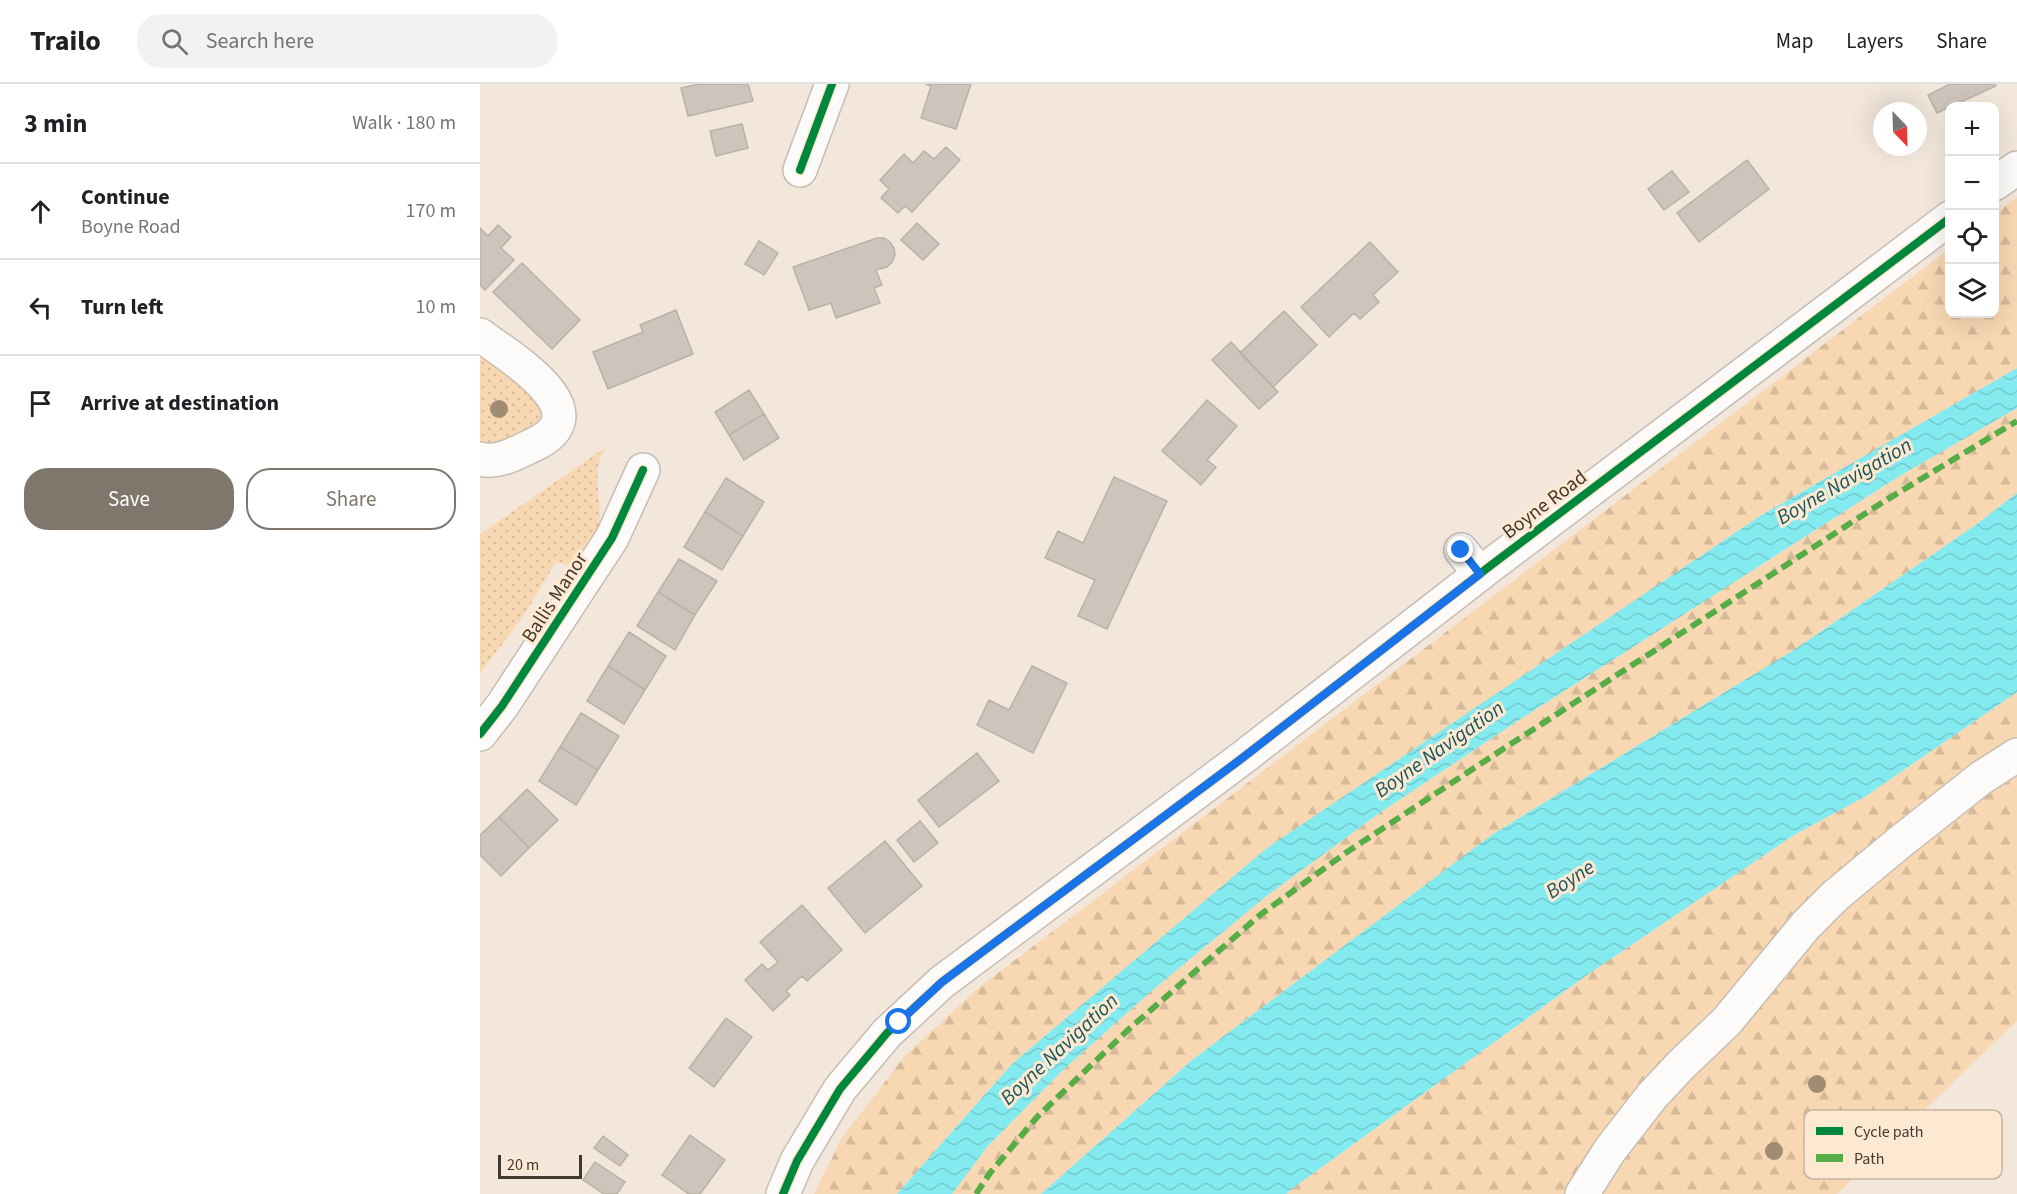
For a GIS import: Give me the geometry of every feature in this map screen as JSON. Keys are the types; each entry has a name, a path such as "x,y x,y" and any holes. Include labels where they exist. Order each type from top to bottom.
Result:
{"street":[{"path":"800,170 832,84"},
{"path":"1999,181 2017,168"},
{"name":"Boyne Road","path":"783,1194 797,1161 840,1089 887,1033 942,982 1241,759 1470,562 1945,222"},
{"path":"480,335 537,378 553,396 560,414 556,428 545,440 510,456 489,461 480,459"},
{"name":"Ballis Manor","path":"480,734 502,706 612,538 643,470"},
{"path":"1582,1194 1610,1150 1652,1096 1726,1021 1806,925 1835,896 1900,842 1981,778 2017,755"}],"green space":[{"path":"2017,197 2017,368 1760,516 1012,1064 897,1194 814,1194 842,1138 904,1057 977,989 1945,252 1945,318 1999,318 1999,211"},
{"path":"480,350 525,383 544,413 539,429 520,442 480,445"},
{"path":"2017,408 2017,493 1977,524 1797,648 1493,834 1192,1060 1041,1194 952,1194 987,1147 1064,1069 1155,988 1264,898 1378,814 1522,718 1898,477"},
{"path":"606,447 598,468 600,518 594,538 573,563 566,565 556,562 521,620 480,673 480,534"},
{"path":"2017,692 2017,1021 1924,1110 1804,1110 1804,1179 1853,1179 1837,1194 1286,1194 1587,975 1794,835 1866,796"}],"water":[{"name":"Boyne Navigation","path":"2017,368 2017,408 1898,477 1522,718 1378,814 1264,898 1155,988 1064,1069 987,1147 952,1194 897,1194 1012,1064 1267,848 1760,516"},
{"name":"Boyne","path":"2017,493 2017,692 1866,796 1794,835 1587,975 1286,1194 1041,1194 1192,1060 1493,834 1797,648 1977,524"}],"building":[{"path":"699,84 748,84 753,101 688,116 681,88"},
{"path":"926,84 971,84 956,129 921,118 931,86"},
{"path":"1950,84 1995,84 1996,86 1961,102 1945,102 1945,109 1937,113 1928,95"},
{"path":"742,124 748,148 716,156 710,131"},
{"path":"946,147 960,160 912,212 905,206 898,213 881,198 889,189 880,180 904,154 913,163 924,151 934,159"},
{"path":"1747,160 1769,189 1699,242 1677,213"},
{"path":"1672,171 1689,192 1664,210 1648,189"},
{"path":"917,223 939,244 923,260 901,240"},
{"path":"498,225 511,237 501,248 514,260 485,290 480,285 480,228 488,236"},
{"path":"877,238 884,238 890,242 895,255 887,267 876,270 882,285 874,288 880,303 836,318 831,303 809,310 793,267"},
{"path":"759,241 778,253 764,275 745,264"},
{"path":"1370,242 1398,272 1373,295 1379,302 1360,319 1354,313 1329,337 1301,307"},
{"path":"522,263 580,320 552,349 493,292"},
{"path":"676,310 693,354 608,389 593,352 643,332 640,325"},
{"path":"1284,311 1317,345 1273,387 1240,353"},
{"path":"1231,342 1278,392 1259,409 1212,360"},
{"path":"749,390 764,414 729,435 715,412"},
{"path":"1207,400 1237,426 1207,460 1216,467 1201,485 1162,451"},
{"path":"764,414 779,438 744,460 729,435"},
{"path":"1114,477 1167,501 1107,629 1078,616 1095,580 1045,558 1058,531 1083,543"},
{"path":"726,478 764,502 743,536 705,512"},
{"path":"705,512 743,536 722,570 684,547"},
{"path":"679,559 717,581 695,615 658,592"},
{"path":"658,592 695,615 675,650 637,626"},
{"path":"629,632 666,656 645,690 608,666"},
{"path":"608,666 645,690 624,724 587,701"},
{"path":"1032,666 1067,683 1033,753 977,725 989,700 1009,710"},
{"path":"581,713 619,736 598,770 560,747"},
{"path":"560,747 598,770 576,805 539,781"},
{"path":"977,753 999,781 939,827 918,800"},
{"path":"527,789 558,820 529,848 499,817"},
{"path":"499,817 529,848 501,876 480,855 480,835"},
{"path":"920,821 938,843 914,862 897,840"},
{"path":"885,841 922,886 865,933 828,888"},
{"path":"802,905 842,950 807,981 802,976 786,991 790,995 773,1011 745,980 762,964 768,970 778,962 760,942"},
{"path":"726,1018 752,1037 714,1087 689,1068"},
{"path":"690,1135 725,1160 700,1194 689,1194 662,1175"},
{"path":"603,1136 628,1155 620,1166 594,1148"},
{"path":"595,1162 625,1182 617,1194 604,1194 583,1180"}],"marked path":[{"path":"976,1194 990,1173 1038,1116 1129,1029 1260,915 1347,852 1494,755 1883,502 2017,421"}],"cycle path":[{"path":"800,170 832,84"},
{"path":"783,1194 797,1161 840,1089 887,1033 942,982 1241,759 1490,566 1945,222"},
{"path":"480,734 502,706 612,538 643,470"}],"route":[{"path":"899,1022 942,982 1241,759 1480,574 1461,550"}]}
